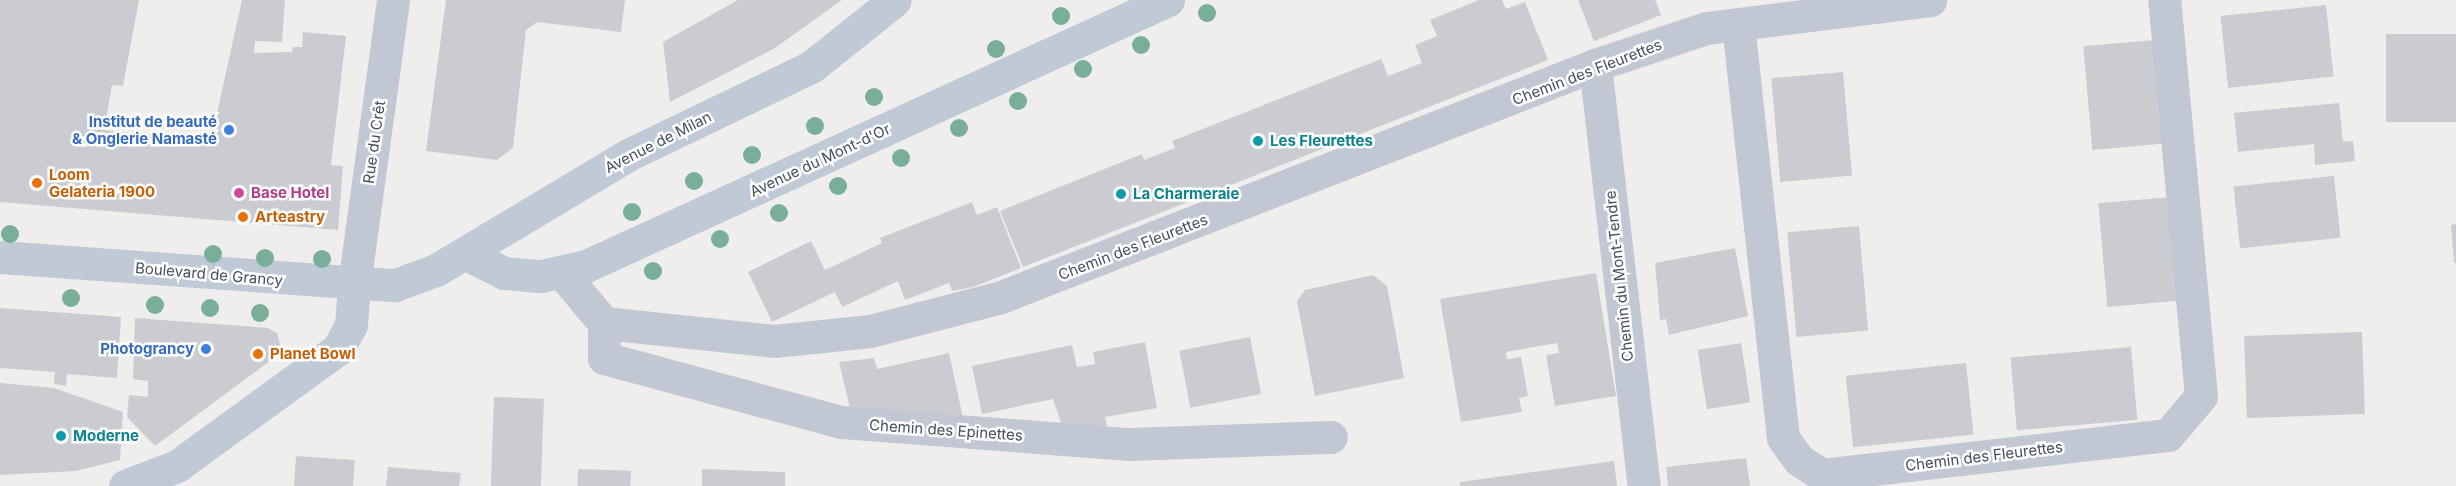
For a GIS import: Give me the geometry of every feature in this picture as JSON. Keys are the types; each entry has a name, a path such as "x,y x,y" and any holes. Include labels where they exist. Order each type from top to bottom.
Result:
{"street":[{"name":"Rue du Crêt","path":"354,285 393,0"},
{"name":"Avenue de Milan","path":"416,279 466,254 628,155 811,67 895,0"},
{"name":"Avenue du Mont-d'Or","path":"466,254 504,273 562,273 1168,0"},
{"name":"Chemin des Fleurettes","path":"604,323 774,341 870,332 1001,297 1595,65 1706,28 1930,0"},
{"name":"Chemin des Fleurettes","path":"1738,24 1783,438 1799,460 1822,475 2168,435 2201,396 2164,0"},
{"name":"Chemin du Mont-Tendre","path":"1595,65 1644,486"},
{"name":"Boulevard de Grancy","path":"0,257 354,285 416,279"},
{"path":"562,273 604,323"},
{"path":"125,486 177,466 338,349 351,325 354,285"},
{"name":"Chemin des Epinettes","path":"604,323 604,358 842,422 1129,444 1331,437"}],"building":[{"path":"0,0 139,0 123,86 112,85 104,130 211,140 242,0 285,0 282,42 255,41 254,53 292,52 293,47 302,47 303,32 346,36 331,165 343,166 338,230 0,202"},
{"path":"446,0 625,0 621,32 537,22 526,30 513,148 497,160 426,151"},
{"path":"738,0 842,0 775,48 670,102 663,42"},
{"path":"1479,0 1502,0 1506,9 1525,2 1548,60 1023,267 1000,211 1142,154 1144,160 1175,148 1172,141 1381,59 1388,76 1422,63 1415,45 1437,36 1430,20"},
{"path":"1578,0 1655,0 1661,15 1594,41"},
{"path":"2326,5 2334,77 2228,88 2221,16"},
{"path":"2386,34 2456,34 2456,122 2386,122"},
{"path":"2155,40 2164,144 2092,150 2083,46"},
{"path":"1843,72 1852,176 1780,182 1771,78"},
{"path":"2339,103 2343,142 2353,141 2355,161 2315,165 2314,144 2238,152 2234,113"},
{"path":"2334,176 2340,238 2240,248 2234,187"},
{"path":"2171,197 2180,301 2107,307 2098,203"},
{"path":"972,202 977,215 997,207 1021,268 973,287 952,291 949,283 905,300 898,281 842,307 835,292 772,322 748,272 811,241 825,270 882,243 880,238"},
{"path":"2456,224 2456,263 2454,263 2451,225"},
{"path":"1859,226 1868,331 1796,337 1787,232"},
{"path":"1735,248 1748,316 1669,335 1666,319 1660,320 1655,263"},
{"path":"1596,273 1616,396 1555,406 1546,355 1559,353 1557,343 1506,352 1507,359 1521,357 1528,396 1519,398 1522,412 1461,422 1440,299"},
{"path":"1373,275 1387,286 1404,378 1315,396 1297,301 1305,290"},
{"path":"0,308 121,317 117,378 67,374 66,386 54,384 55,372 0,368"},
{"path":"135,318 268,328 277,333 282,352 155,446 127,417 129,395 148,397 148,381 133,379"},
{"path":"2362,332 2365,414 2247,418 2244,336"},
{"path":"1250,337 1261,394 1190,408 1179,351"},
{"path":"1145,342 1157,408 1105,417 1107,426 1062,426 1053,399 982,414 972,366 1072,345 1077,367 1095,364 1093,352"},
{"path":"1741,343 1750,402 1707,409 1698,350"},
{"path":"2131,347 2137,420 2017,430 2010,358"},
{"path":"949,353 963,418 852,417 839,362 874,358 877,369"},
{"path":"1966,363 1974,435 1853,447 1846,376"},
{"name":"Moderne","path":"0,383 54,388 123,412 120,460 76,471 0,475"},
{"path":"494,397 544,399 541,486 491,486"},
{"path":"296,456 355,460 353,486 294,486"},
{"path":"1746,458 1750,486 1668,486 1666,467"},
{"path":"1614,461 1617,486 1460,486 1460,482"},
{"path":"388,467 461,473 459,486 386,486"},
{"path":"578,469 631,471 630,486 577,486"},
{"path":"702,469 785,472 785,486 702,486"}],"place":[{"name":"Institut de beauté & Onglerie Namasté","path":"229,130"},
{"name":"Les Fleurettes","path":"1258,141"},
{"name":"Loom Gelateria 1900","path":"37,183"},
{"name":"Base Hotel","path":"239,193"},
{"name":"La Charmeraie","path":"1121,194"},
{"name":"Arteastry","path":"243,217"},
{"name":"Photograncy","path":"206,349"},
{"name":"Planet Bowl","path":"258,354"},
{"name":"Moderne","path":"61,436"}]}
